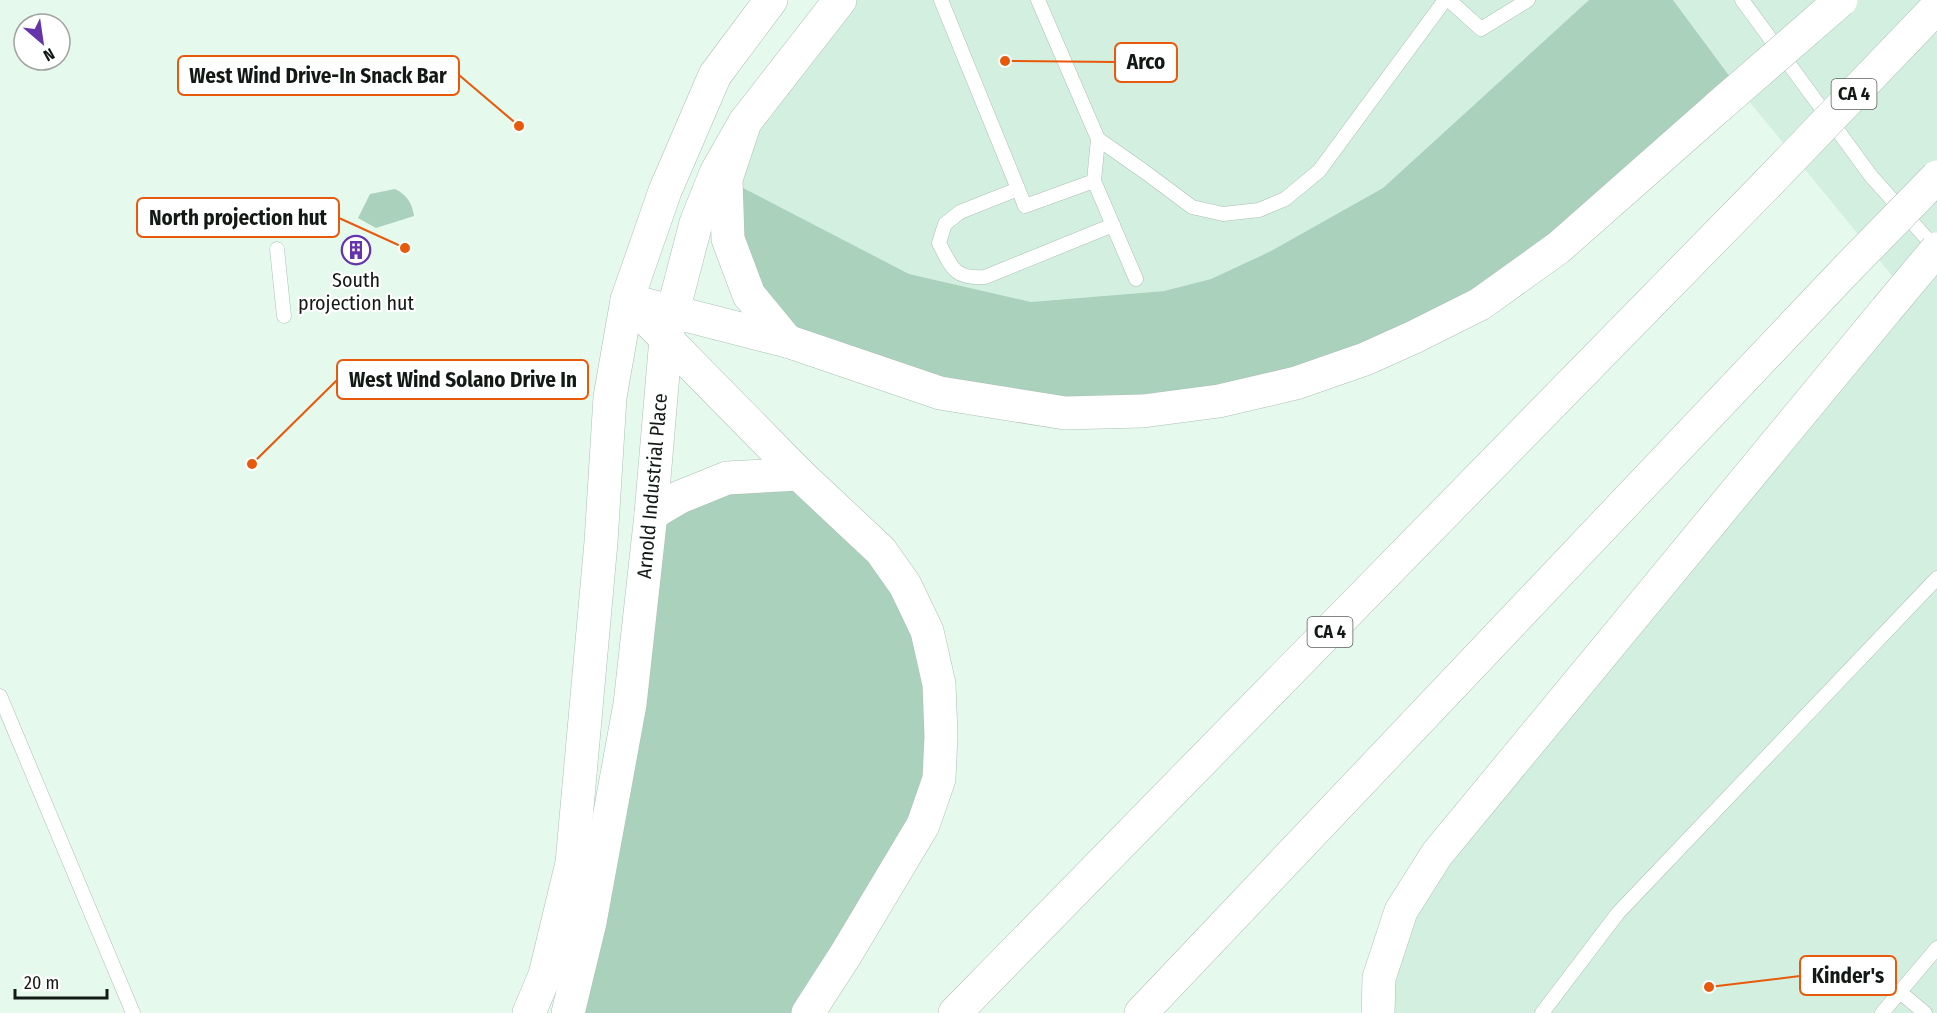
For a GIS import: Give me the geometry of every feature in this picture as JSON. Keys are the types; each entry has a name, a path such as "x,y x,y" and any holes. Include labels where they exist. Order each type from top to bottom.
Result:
{"main road":[{"path":"530,1013 545,975 572,863 601,542 610,397 627,300 665,191 715,75 771,0"},
{"name":"Arnold Industrial Place","path":"568,1013 590,922 630,704 669,325 696,223 716,173 744,122 840,0"},
{"path":"669,325 787,341 940,393 1065,413 1154,410 1219,401 1296,383 1365,359 1480,304 1558,248 1841,0"},
{"path":"1920,0 1937,20"},
{"name":"CA 4","path":"955,1013 1771,180 1937,7"},
{"path":"744,122 726,179 728,239 749,295 787,341"},
{"path":"1141,1013 1937,177"},
{"path":"1378,1013 1379,978 1401,911 1437,854 1937,250"},
{"path":"627,300 669,325 799,474 882,551 905,585 927,632 939,684 941,736 939,779 925,821 808,1013"},
{"path":"651,514 680,498 727,478 799,474"}],"lane":[{"path":"941,0 1025,207 1094,181"},
{"path":"1038,0 1098,139 1094,181 1136,279"},
{"path":"1098,139 1192,207 1223,214 1259,210 1285,199 1320,171 1447,0 1481,29 1528,0"},
{"path":"1742,0 1871,176 1937,250"},
{"path":"1018,189 960,212 945,224 939,243 952,269 968,278 985,277 1113,225"},
{"path":"277,249 284,316"},
{"path":"1542,1013 1618,914 1937,578"},
{"path":"0,696 133,1013"},
{"path":"1882,1013 1937,948"},
{"path":"1900,992 1925,1013"}],"shaded area":[{"path":"840,0 1589,0 1383,188 1269,252 1211,279 1164,291 1031,302 909,274 726,179"},
{"path":"1589,0 1673,0 1739,89 1558,248 1365,359 1065,413 787,341 749,295 726,179 909,274 1031,302 1164,291 1211,279 1269,252 1383,188"},
{"path":"1673,0 1920,0 1937,20 1937,1013 1378,1013 1401,911 1903,289 1739,89"},
{"path":"395,189 408,200 414,216 376,228 358,218 370,194"},
{"path":"799,474 905,585 939,779 808,1013 568,1013 651,514"}],"place":[{"name":"Arco","path":"1005,61"},
{"name":"West Wind Drive-In Snack Bar","path":"519,126"},
{"name":"North projection hut","path":"405,248"},
{"name":"South projection hut","path":"356,250"},
{"name":"West Wind Solano Drive In","path":"252,464"},
{"name":"Kinder's","path":"1709,987"}]}
